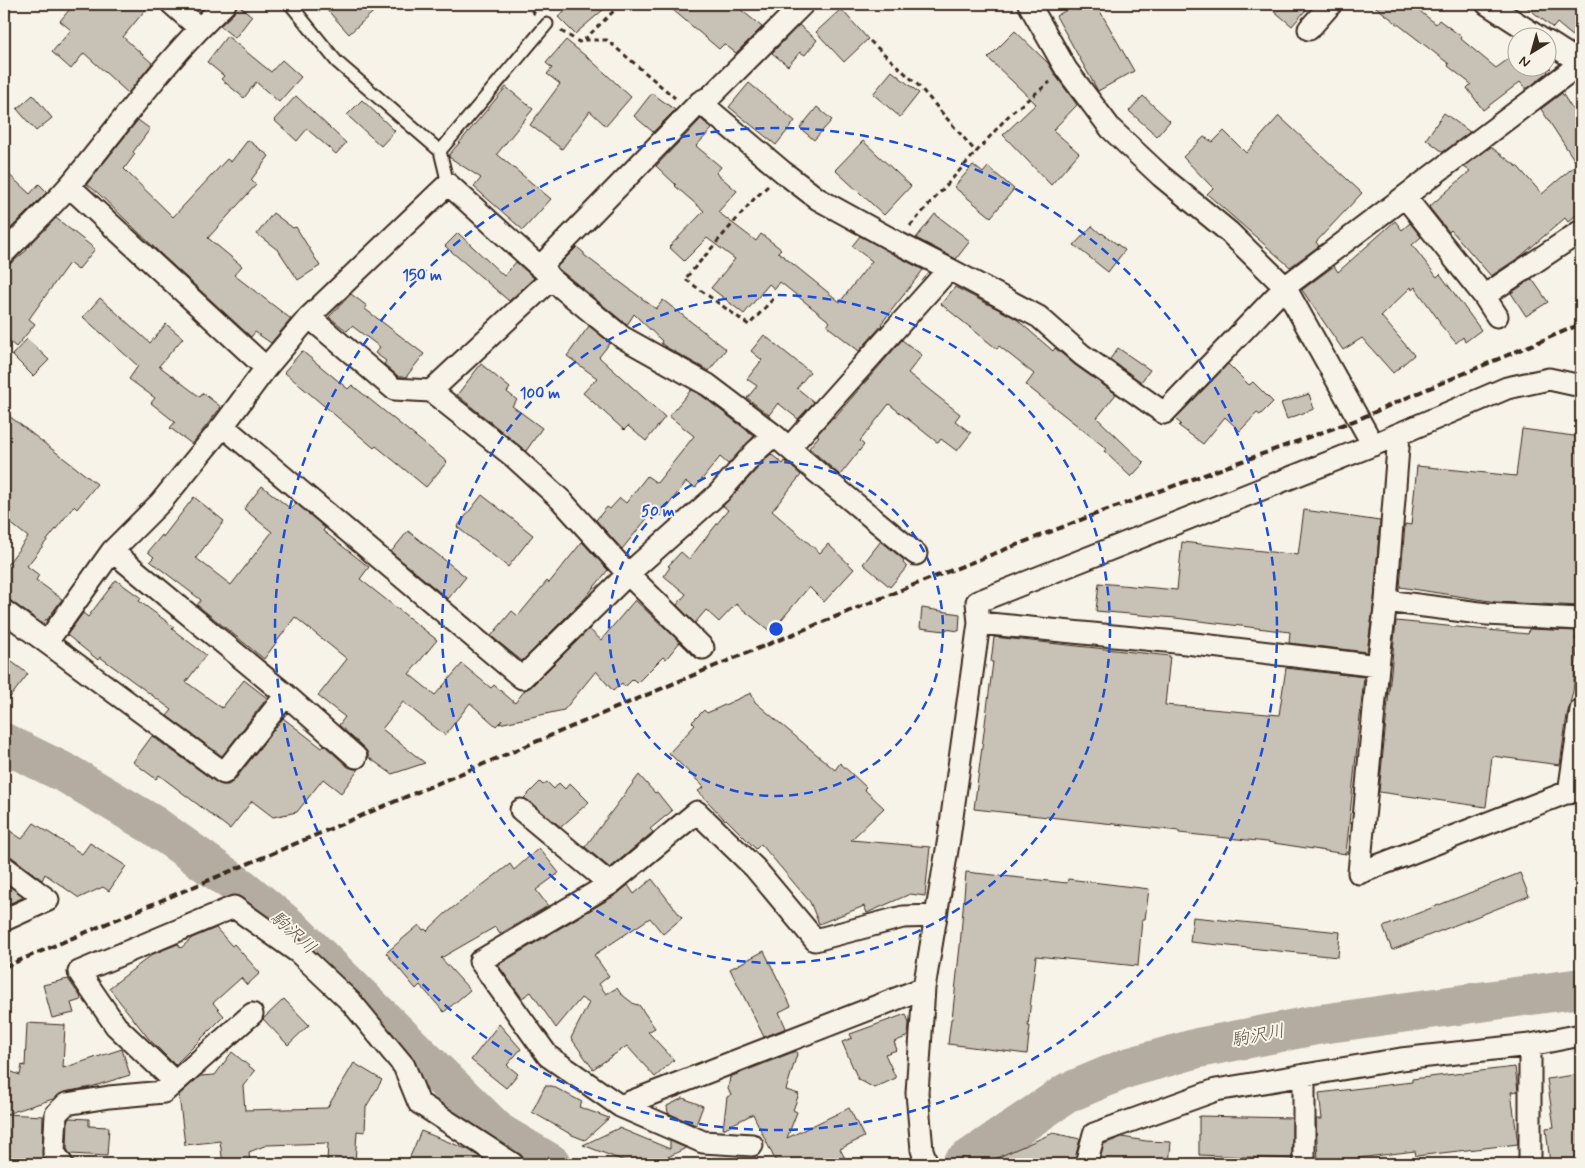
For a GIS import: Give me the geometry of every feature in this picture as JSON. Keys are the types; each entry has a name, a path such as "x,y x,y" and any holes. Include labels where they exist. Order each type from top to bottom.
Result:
{"street":[{"path":"172,4 198,28"},
{"path":"4,253 69,186 198,28 225,4"},
{"path":"431,391 546,273 700,102 710,97 804,4"},
{"path":"1029,4 1066,69 1111,129 1161,176 1229,232 1285,287 1373,446"},
{"path":"1310,29 1331,4"},
{"path":"1487,4 1524,28"},
{"path":"700,102 818,199 1039,317 1082,355 1164,413 1285,287 1581,63 1558,48"},
{"path":"47,642 112,551 161,502 223,426 266,368 309,317 448,184 546,273 622,337 708,386 782,441 916,554"},
{"path":"69,186 266,368"},
{"path":"1405,197 1484,296 1497,316"},
{"path":"1484,296 1581,231"},
{"path":"223,426 522,678 628,574 719,494 756,451 782,441 949,269"},
{"path":"309,317 394,389 431,391 514,457 561,500 628,574 703,648"},
{"path":"924,1157 917,1093 924,988 949,838 979,623 977,602 1373,446 1507,388 1549,379 1581,386"},
{"path":"1399,435 1386,601 1378,666 1359,873 1575,790 1581,710"},
{"path":"112,551 286,695 356,757"},
{"path":"1386,601 1487,614 1581,619"},
{"path":"4,612 224,773 286,695"},
{"path":"979,623 1186,643 1378,666"},
{"path":"521,810 610,884"},
{"path":"752,1145 703,1142 620,1106 548,1056 480,961 610,884 698,812 755,868 815,940 903,916 936,916"},
{"path":"4,867 48,900 4,920"},
{"path":"175,1082 116,1026 79,972 234,907 299,953 352,1003 404,1066 419,1103 513,1164"},
{"path":"620,1106 924,988"},
{"path":"62,1164 54,1152 56,1114 66,1104 109,1097 164,1092 252,1014"},
{"path":"1086,1164 1094,1134 1216,1090 1401,1059 1530,1044 1581,1035"},
{"path":"1530,1044 1530,1164"},
{"path":"1304,1075 1304,1164"}],"lane":[{"path":"290,4 337,62 440,151 448,184"},
{"path":"440,151 548,24"}],"path":[{"path":"525,4 548,24 579,42 584,40 607,40 678,101 700,102"},
{"path":"584,40 621,4"},
{"path":"870,42 918,85 976,152"},
{"path":"896,242 1011,113 1066,69"},
{"path":"773,299 748,325 685,279 754,199 783,172"}],"building":[{"path":"74,4 150,4 123,37 152,63 128,93 84,53 71,69 52,52 71,30 60,21"},
{"path":"237,4 252,16 235,38 220,26 234,13"},
{"path":"322,4 382,4 349,34"},
{"path":"574,4 610,4 575,34 558,17"},
{"path":"666,4 734,4 762,27 736,53 724,44 719,49"},
{"path":"1077,4 1096,4 1134,71 1098,91 1056,16"},
{"path":"1266,4 1311,4 1292,26"},
{"path":"1372,4 1411,4 1436,24 1439,20 1462,37 1461,39 1496,68 1508,59 1508,78 1540,78 1528,88 1525,88 1520,82 1483,110 1467,88 1471,84 1448,66 1449,64"},
{"path":"1523,4 1572,4 1581,12 1581,43 1557,23 1553,28"},
{"path":"841,9 868,39 844,62 816,32"},
{"path":"799,25 817,40 805,55 800,52 788,66 772,53"},
{"path":"1015,31 1048,63 1077,105 1053,130 1079,153 1051,185 1003,135 1036,104 988,58"},
{"path":"227,36 271,72 282,60 301,77 279,102 256,82 244,98 221,79 224,76 207,62"},
{"path":"566,40 631,97 606,126 590,111 562,149 530,125 560,84 547,74 552,68 546,63"},
{"path":"892,71 919,93 900,117 873,94"},
{"path":"749,83 795,121 776,145 729,107"},
{"path":"506,87 533,109 497,154 551,199 523,230 474,187 481,178 449,157"},
{"path":"652,93 675,110 653,132 634,116"},
{"path":"1562,93 1581,123 1581,211 1568,222 1565,218 1521,256 1491,276 1451,230 1449,232 1429,207 1470,171 1464,167 1491,147 1519,168 1542,194 1577,164 1541,109"},
{"path":"33,95 52,118 36,131 17,109"},
{"path":"296,96 346,143 336,154 307,129 297,141 274,120"},
{"path":"1143,96 1170,121 1157,136 1129,111"},
{"path":"362,100 395,131 381,146 347,115"},
{"path":"817,107 832,120 814,140 800,128"},
{"path":"1444,113 1470,132 1443,152 1426,139"},
{"path":"1279,116 1362,193 1316,242 1319,246 1290,267 1207,194 1213,188 1183,157 1204,137 1213,142 1224,131 1246,153"},
{"path":"701,119 712,129 696,146 721,167 716,173 737,191 718,212 756,241 761,234 781,249 778,252 840,302 872,261 852,246 860,236 923,270 882,325 859,351 827,326 830,322 780,282 775,289 769,284 744,314 711,288 735,259 707,238 684,261 669,247 704,211 675,186 656,166"},
{"path":"138,120 150,129 133,152 135,154 124,169 173,217 227,159 231,162 248,140 269,156 251,180 256,185 208,238 242,266 234,275 291,319 271,343 255,332 251,337 87,184"},
{"path":"863,141 911,186 884,215 835,170"},
{"path":"973,165 983,173 988,167 1014,189 991,217 954,187"},
{"path":"4,170 30,194 39,184 47,192 10,229 4,221"},
{"path":"273,213 293,228 296,227 320,266 298,280 279,251 257,234"},
{"path":"935,214 970,241 956,259 916,238"},
{"path":"56,218 95,249 78,270 69,263 29,319 35,324 16,347 4,337 4,269 27,250"},
{"path":"1395,221 1402,230 1410,223 1421,237 1412,245 1437,277 1440,274 1481,330 1465,342 1463,337 1456,343 1439,323 1415,287 1412,290 1411,287 1381,316 1414,355 1393,373 1362,338 1343,350 1302,290 1334,266 1338,272"},
{"path":"1092,226 1125,250 1108,272 1074,245"},
{"path":"458,233 504,276 516,262 534,278 509,301 445,246"},
{"path":"577,247 584,255 656,309 663,300 726,349 709,371 666,347 634,314 627,325 560,270 557,267"},
{"path":"1532,279 1548,302 1526,316 1511,293"},
{"path":"955,287 1015,318 1053,351 1055,348 1075,365 1116,394 1097,418 1144,463 1131,477 1104,451 1107,449 1026,385 1034,374 999,346 997,349 941,304"},
{"path":"351,294 367,306 365,309 424,354 406,377 399,377 384,364 386,361 375,353 380,347 352,326 347,331 329,317"},
{"path":"100,298 150,343 166,324 183,338 159,366 200,397 203,393 221,407 192,444 170,428 175,422 151,403 155,398 129,379 138,366 83,317"},
{"path":"589,326 610,343 599,357 665,417 646,441 628,426 624,430 583,393 597,378 567,356"},
{"path":"764,335 810,372 797,388 814,402 798,419 778,403 769,415 747,398 757,386 747,379 762,360 751,351"},
{"path":"27,339 49,360 33,376 12,355"},
{"path":"902,340 922,355 908,373 960,414 955,421 971,433 957,451 941,439 938,443 889,404 860,441 864,445 840,475 809,448 819,436 817,435"},
{"path":"1118,348 1150,370 1141,382 1110,359"},
{"path":"302,351 348,389 352,385 447,462 426,487 376,446 374,448 284,372"},
{"path":"481,364 510,388 507,392 517,400 512,406 542,428 526,451 457,395"},
{"path":"1228,364 1249,385 1253,382 1273,402 1260,415 1257,413 1240,431 1225,417 1203,444 1179,426 1181,424 1175,419"},
{"path":"691,390 701,395 754,436 728,464 720,457 695,488 686,482 660,516 654,510 622,549 596,520 607,507 610,509 620,498 626,503 647,476 657,483 694,436 669,416"},
{"path":"1309,394 1314,409 1287,419 1281,403"},
{"path":"4,412 97,484 77,509 74,506 27,566 39,575 36,580 62,599 43,624 4,596 4,569 28,537 4,518"},
{"path":"1522,429 1581,437 1580,606 1496,602 1400,587 1405,524 1411,525 1417,466 1516,476"},
{"path":"771,454 783,464 785,461 801,475 772,511 820,553 828,544 854,569 824,602 809,587 771,632 736,604 719,622 706,610 695,623 677,605 686,594 664,576 670,567 668,566 681,552 689,559 728,510 723,506"},
{"path":"262,486 291,509 296,503 325,528 323,531 369,567 360,579 437,640 409,674 435,695 462,664 491,688 494,685 515,703 525,690 531,687 589,629 601,640 635,600 680,642 666,659 663,657 637,683 633,679 625,687 622,683 613,691 596,671 564,710 499,724 502,720 496,726 470,703 445,735 403,702 382,729 425,763 392,774 368,757 368,753 364,748 339,725 345,717 318,696 347,659 295,617 264,659 197,605 201,600 150,561 154,557 148,552 162,535 163,537 194,497 224,521 196,558 231,585 272,532 244,509"},
{"path":"482,495 533,535 508,567 457,527"},
{"path":"1304,510 1380,521 1374,600 1367,652 1289,643 1290,632 1175,618 1096,611 1099,583 1177,590 1182,542 1298,555"},
{"path":"408,531 466,577 448,599 391,552"},
{"path":"881,541 904,560 903,563 907,567 890,587 863,564"},
{"path":"582,542 608,570 586,597 522,661 491,636 512,611 518,616 547,581 549,583"},
{"path":"116,580 141,598 139,601 174,627 172,629 206,655 186,682 222,708 244,680 267,698 222,756 167,716 172,710 100,657 98,660 67,635 83,613 88,617"},
{"path":"922,608 960,614 959,631 920,628"},
{"path":"1396,621 1528,634 1529,629 1577,631 1575,640 1578,640 1573,692 1567,715 1560,765 1492,756 1486,807 1379,792"},
{"path":"994,637 1170,656 1165,705 1279,715 1286,668 1364,677 1346,854 1267,842 1179,833 1179,831 974,809 993,662 991,662"},
{"path":"4,656 28,674 4,705"},
{"path":"751,693 755,702 835,770 840,763 866,787 864,789 884,808 851,840 930,847 925,896 910,894 867,913 864,906 819,924 810,902 761,844 756,849 698,791 704,787 669,753 695,725 692,722 704,710 707,713"},
{"path":"283,718 322,748 324,745 348,767 359,769 341,793 323,779 297,812 273,817 252,801 230,829 159,775 156,779 133,762 152,736 217,783 228,785 234,781"},
{"path":"639,775 655,793 657,792 672,811 650,829 653,832 610,868 585,847"},
{"path":"540,782 543,785 547,782 554,789 559,783 565,789 570,783 589,802 561,827 524,798"},
{"path":"34,823 82,854 90,843 126,866 109,891 103,887 79,898 45,874 42,880 12,857 4,855 4,827 22,839"},
{"path":"539,848 559,873 536,890 548,906 500,934 495,927 441,958 470,990 444,1012 420,985 416,989 386,953 419,925 423,930 427,931 446,913 510,864 514,870"},
{"path":"966,872 1067,883 1068,879 1149,889 1145,919 1142,919 1138,966 1036,956 1028,1026 1030,1026 1027,1054 948,1044 960,946"},
{"path":"1520,873 1529,896 1392,950 1383,927"},
{"path":"652,879 682,918 663,934 650,918 594,955 609,976 599,984 606,994 617,988 621,994 634,1004 639,1005 655,1028 648,1032 674,1060 655,1077 627,1046 593,1069 571,1038 589,1003 581,998 556,1028 531,992 522,998 498,965 616,895 628,885 634,894"},
{"path":"4,882 24,897 4,906"},
{"path":"1193,917 1340,932 1338,957 1190,942"},
{"path":"216,928 232,946 234,944 260,973 247,985 241,978 213,1003 224,1016 175,1065 149,1039 109,988 153,954 178,944 181,948 192,938"},
{"path":"764,951 791,1006 779,1012 786,1028 764,1037 730,969"},
{"path":"68,979 81,1000 71,1003 74,1013 52,1018 43,985"},
{"path":"284,999 309,1025 288,1045 263,1019"},
{"path":"906,1014 909,1023 908,1036 894,1042 897,1050 885,1054 896,1078 874,1088 858,1079 842,1042 852,1038 850,1034"},
{"path":"27,1023 65,1025 63,1068 122,1049 130,1075 91,1087 64,1092 53,1099 6,1114 43,1116 42,1161 4,1159 4,1069 20,1075 22,1065 25,1066"},
{"path":"499,1024 521,1049 507,1065 518,1074 506,1088 471,1060"},
{"path":"796,1051 797,1054 786,1090 799,1094 793,1110 797,1112 787,1138 849,1108 864,1137 840,1149 848,1164 777,1164 753,1114 723,1129 727,1097 731,1095 728,1089 730,1077"},
{"path":"232,1052 255,1071 243,1086 245,1110 327,1108 354,1063 382,1080 366,1107 365,1132 357,1131 355,1164 327,1162 328,1143 267,1145 249,1152 250,1164 223,1164 220,1141 185,1145 179,1095 200,1076 215,1075"},
{"path":"1515,1067 1518,1091 1511,1092 1518,1144 1416,1156 1415,1151 1318,1163 1316,1119 1322,1119 1319,1093 1412,1082 1412,1079"},
{"path":"1581,1074 1581,1161 1550,1164 1546,1128 1554,1127 1547,1079"},
{"path":"545,1086 552,1086 582,1102 579,1107 609,1118 585,1140 572,1135 532,1112"},
{"path":"683,1098 703,1106 696,1125 668,1113 667,1106"},
{"path":"1199,1116 1292,1118 1292,1159 1199,1155"},
{"path":"68,1119 89,1119 89,1126 109,1127 107,1156 70,1154 67,1149"},
{"path":"619,1128 670,1149 670,1141 686,1148 654,1164 632,1164 583,1145"},
{"path":"421,1131 469,1150 490,1164 407,1164"},
{"path":"1053,1133 1080,1139 1074,1164 983,1164"},
{"path":"1122,1137 1146,1141 1171,1142 1169,1164 1099,1164 1104,1144"}],"waterway":[{"name":"駒沢川","path":"4,743 69,775 153,825 240,887 291,929 499,1133 551,1164"},
{"name":"駒沢川","path":"962,1164 1067,1093 1127,1068 1198,1048 1321,1024 1581,988"}],"railway":[{"path":"4,967 715,666 911,586 1096,514 1359,419 1581,324"}]}
